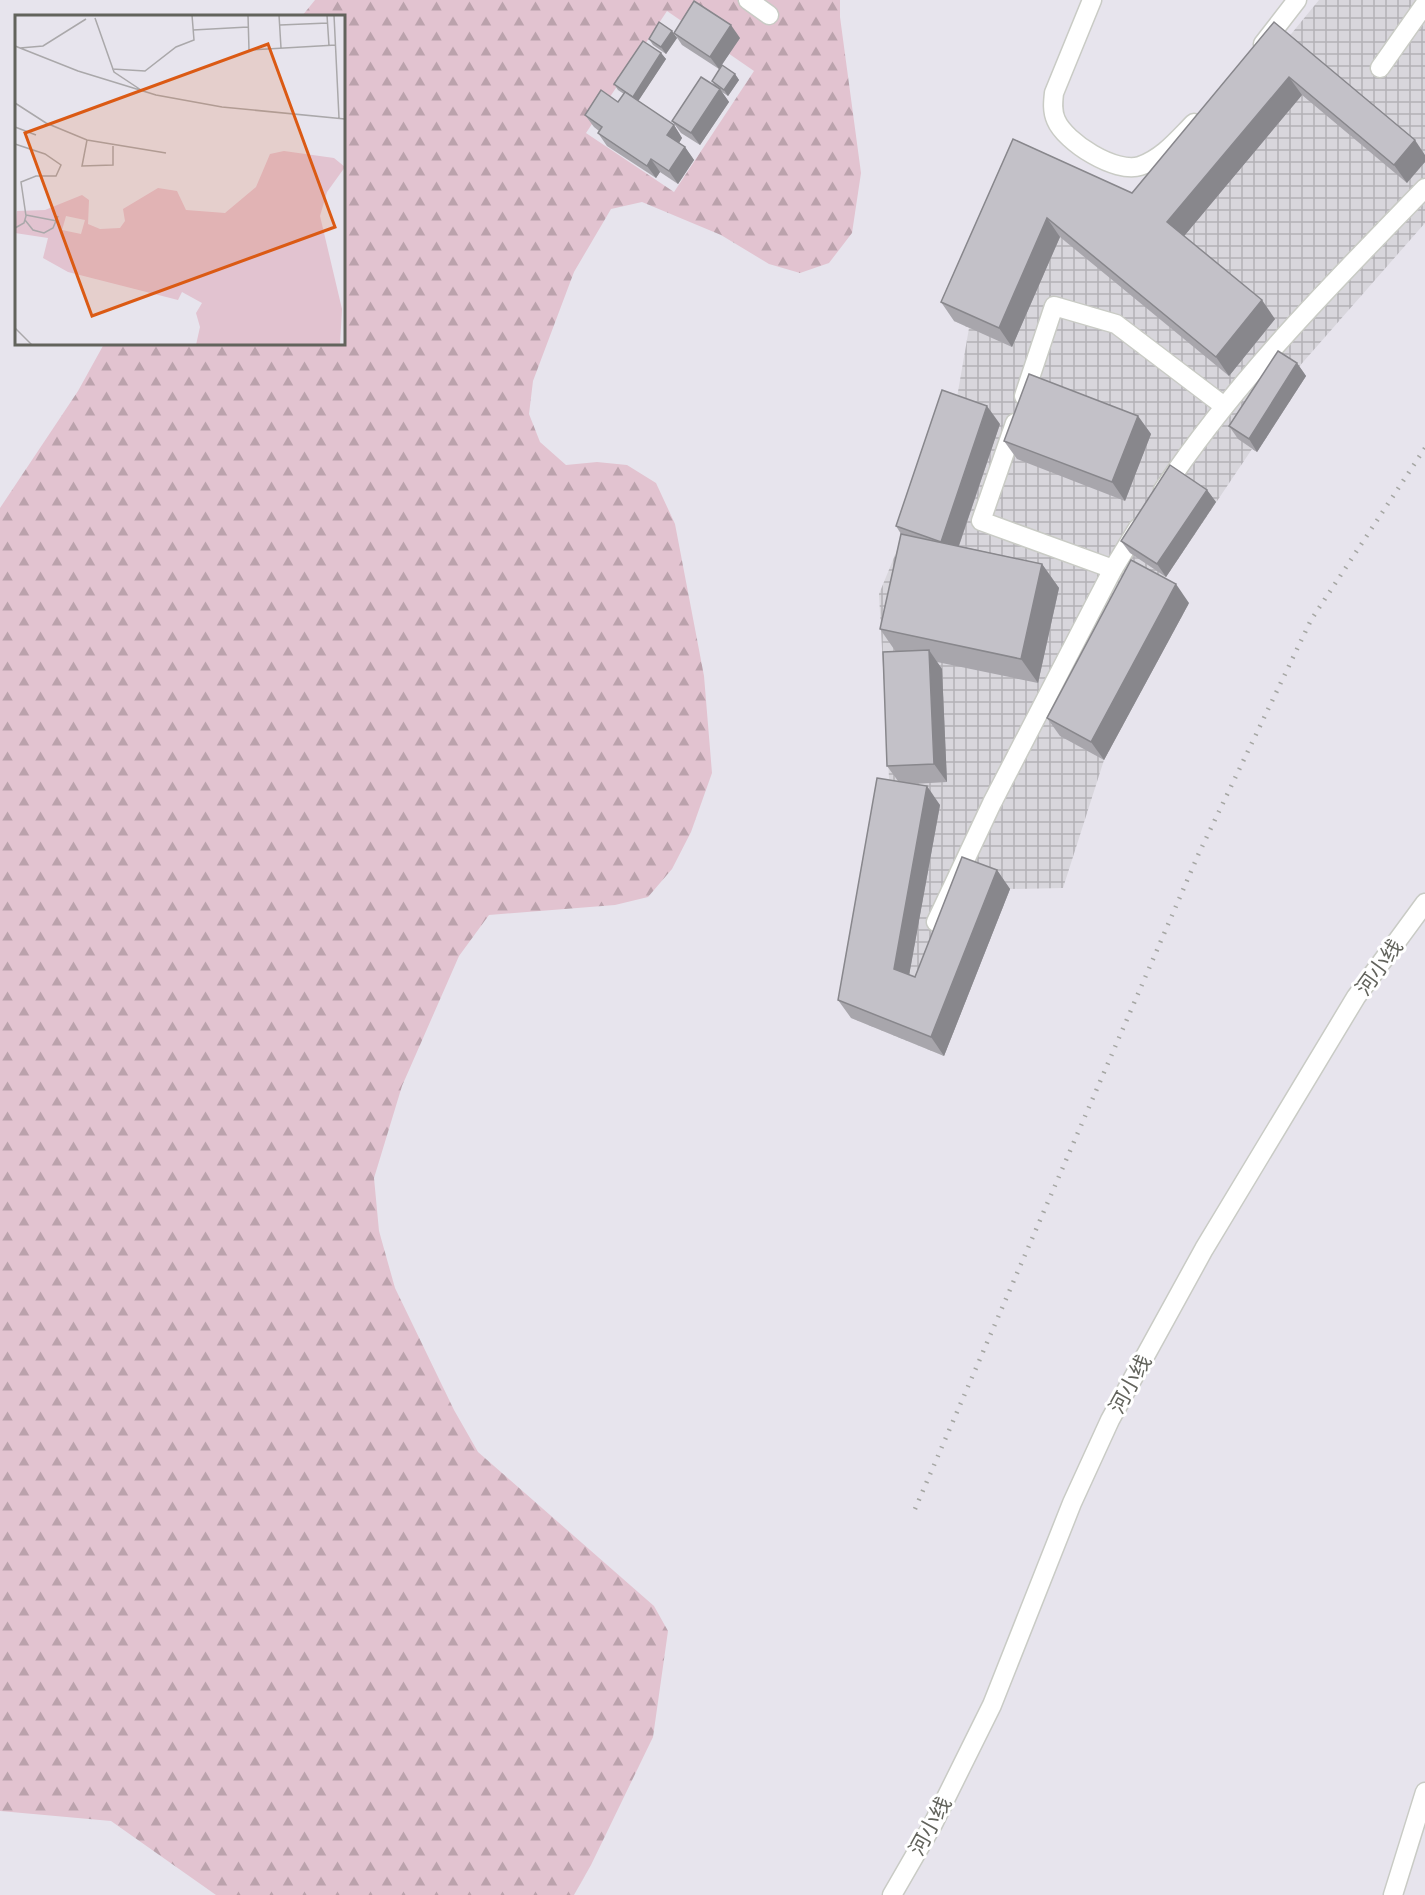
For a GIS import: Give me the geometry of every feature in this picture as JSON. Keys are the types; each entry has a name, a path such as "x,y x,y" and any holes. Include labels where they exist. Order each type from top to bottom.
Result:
{"street":[{"path":"748,0 770,15"},
{"path":"1092,0 1054,93 1055,119 1068,136 1090,153 1116,165 1138,167 1160,157 1207,109"},
{"path":"1250,60 1297,0"},
{"path":"1380,68 1425,4"},
{"path":"936,922 992,803 1113,569 1148,511 1224,406 1281,338 1425,189"},
{"path":"1113,569 981,521 1054,306 1116,324 1224,406"},
{"name":"河小线","path":"892,1895 939,1813 992,1706 1072,1503 1110,1420 1204,1249 1356,997 1423,909"},
{"path":"1393,1895 1425,1792"}],"shaded area":[{"path":"1319,0 1425,0 1425,223 1297,369 1306,376 1257,452 1252,449 1160,586 1189,603 1104,760 1063,888 1010,889 944,1056 851,1018 890,796 879,594 955,409 969,328 954,321 1026,158 1145,212"}],"green space":[{"path":"315,0 840,0 840,17 861,173 852,233 829,263 800,273 769,264 721,235 642,202 611,209 574,272 533,381 529,414 540,442 566,465 597,462 627,465 656,483 675,524 704,676 712,773 691,832 672,869 648,897 615,905 489,915 459,956 402,1086 374,1178 379,1231 395,1288 454,1410 478,1452 654,1606 668,1631 653,1737 574,1895 216,1895 111,1821 0,1811 0,508 78,391 103,345 345,345 345,15 303,15","holes":["667,11 754,71 674,192 586,133"]}],"building":[{"path":"694,1 731,25 710,57 674,33"},
{"path":"659,22 672,31 661,47 649,39"},
{"path":"1274,22 1415,140 1394,165 1289,77 1167,222 1262,300 1216,357 1047,218 999,328 941,302 1013,139 1132,193"},
{"path":"643,41 661,53 633,97 614,84"},
{"path":"722,65 735,74 724,90 712,81"},
{"path":"701,77 720,89 691,133 672,121"},
{"path":"601,90 618,102 625,92 674,125 667,135 685,147 669,171 651,159 647,166 598,133 602,127 585,115"},
{"path":"1278,351 1297,363 1249,439 1229,426"},
{"path":"1029,374 1138,416 1112,482 1004,441"},
{"path":"942,390 987,406 941,542 896,526"},
{"path":"1170,465 1207,490 1157,564 1121,541"},
{"path":"901,534 1042,564 1021,659 880,629"},
{"path":"1131,560 1176,584 1091,742 1047,718"},
{"path":"929,650 934,764 887,766 883,652"},
{"path":"877,778 927,786 894,969 915,977 962,857 997,870 931,1037 838,1000"}],"railway":[{"path":"915,1509 1199,853 1311,620 1425,448"}]}
